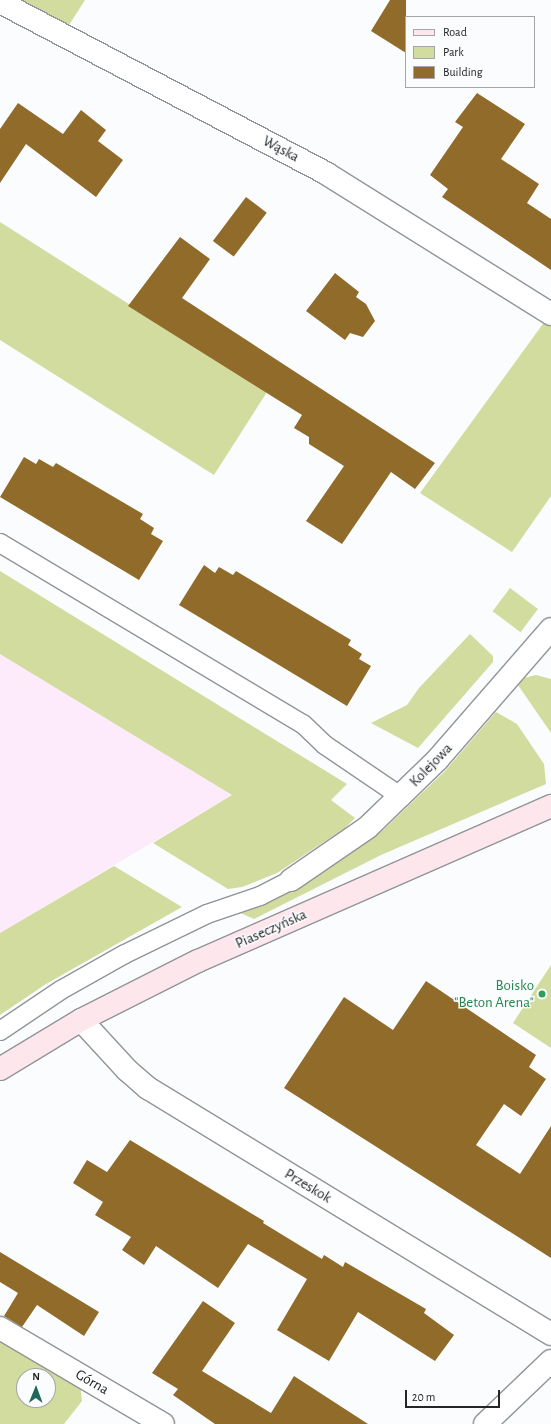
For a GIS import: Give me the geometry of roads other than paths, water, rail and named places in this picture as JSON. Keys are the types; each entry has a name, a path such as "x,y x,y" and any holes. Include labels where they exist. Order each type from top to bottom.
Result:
{"main road":[{"name":"Piaseczyńska","path":"0,1069 81,1020 198,961 551,806"}],"street":[{"name":"Wąska","path":"0,2 327,174 551,314"},
{"name":"Kolejowa","path":"291,880 368,827 438,759 550,633"},
{"name":"Przeskok","path":"81,1020 127,1070 148,1088 551,1334"},
{"name":"Górna","path":"0,1328 163,1424"},
{"path":"485,1424 551,1361"}],"lane":[{"path":"0,543 303,724 325,746 400,796"},
{"path":"0,1031 61,990 125,954 207,914 260,896 291,880"}],"place":[{"name":"Boisko \"Beton Arena\"","path":"542,994"}]}
